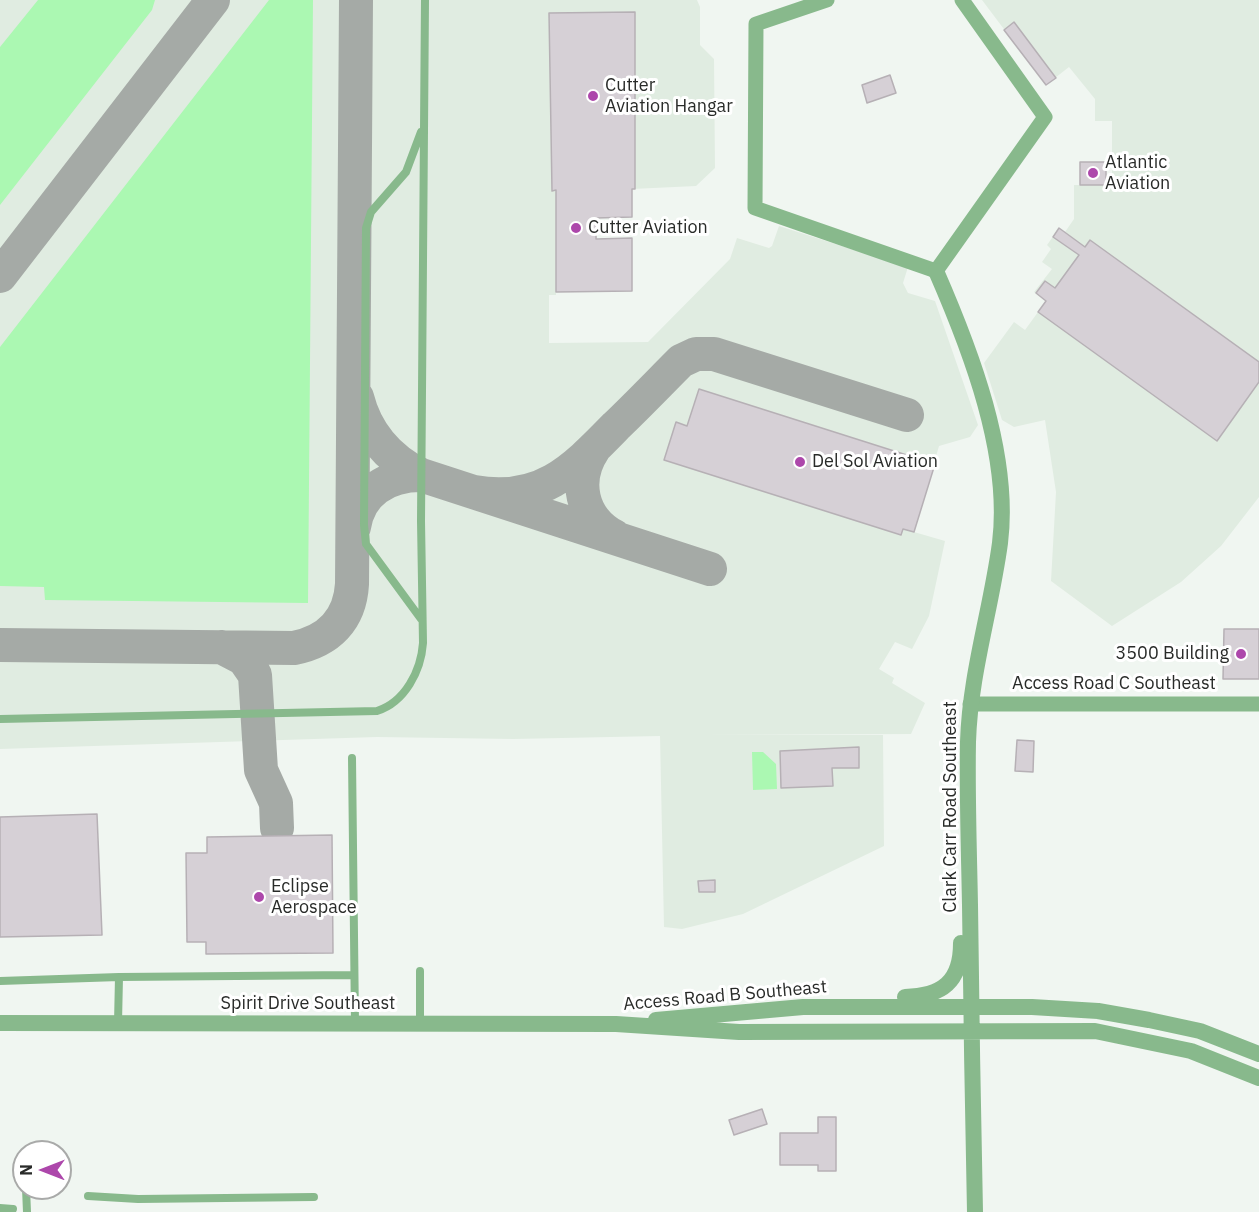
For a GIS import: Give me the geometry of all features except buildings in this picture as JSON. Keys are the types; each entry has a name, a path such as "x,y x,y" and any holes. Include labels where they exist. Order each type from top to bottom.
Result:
{"street":[{"path":"827,0 756,24 755,208 936,271 1045,117 962,0"},
{"name":"Clark Carr Road Southeast","path":"936,271 951,306 987,415 996,452 1002,493 1000,541 995,574 976,663 970,704 969,866 975,1212"},
{"name":"Access Road C Southeast","path":"970,704 1259,704"},
{"path":"803,1007 837,997 924,996 942,989 954,976 960,962 960,889 969,866"},
{"name":"Access Road B Southeast","path":"616,1024 803,1007 971,1007"},
{"path":"971,1007 1032,1007 1118,1014 1200,1031 1259,1054"},
{"name":"Spirit Drive Southeast","path":"0,1023 616,1024"},
{"name":"Access Road B Southeast","path":"616,1024 739,1032 971,1031"},
{"path":"971,1031 1095,1031 1191,1051 1259,1078"}],"lane":[{"path":"0,719 377,711 394,702 413,678 421,662 422,626 425,0"},
{"path":"422,626 415,608 366,544 364,525 366,228 371,212 406,172 421,134 424,106"},
{"path":"352,758 355,821 353,975 356,1023"},
{"path":"420,971 420,1024"},
{"path":"0,981 119,977 353,975"},
{"path":"118,1023 119,977"},
{"path":"88,1196 138,1199 314,1197"},
{"path":"0,1208 13,1209"}],"shaded area":[{"path":"0,0 697,0 700,7 700,45 714,59 715,168 696,186 632,189 632,217 596,218 597,239 632,238 632,291 556,292 556,295 549,295 549,343 648,342 730,259 737,238 769,248 772,246 779,226 908,267 903,283 908,293 935,301 978,425 970,437 939,446 914,532 945,541 929,616 912,649 895,642 879,669 894,678 892,683 925,703 911,734 706,735 883,735 884,846 743,914 682,929 664,927 660,736 513,739 377,737 0,749"},
{"path":"982,0 1259,0 1259,497 1221,546 1181,582 1112,626 1051,581 1056,492 1045,420 1014,427 1002,420 984,363 1014,322 1025,330 1046,301 1034,292 1052,269 1042,262 1051,249 1047,245 1059,228 1065,232 1074,219 1074,185 1080,185 1080,162 1106,162 1106,185 1112,185 1112,121 1095,121 1095,99 1069,67 1046,85"}],"green space":[{"path":"38,0 155,0 152,10 0,205 0,47"},
{"path":"269,0 313,0 308,603 45,600 44,587 0,586 0,347"},
{"path":"752,752 763,752 776,764 777,789 753,790"}],"taxiway":[{"path":"0,276 213,0"},
{"path":"0,645 294,648 318,640 335,627 342,618 347,608 352,584 356,0"},
{"path":"474,492 518,493 554,480 585,457 681,361 696,354 714,354 907,415"},
{"path":"357,397 366,422 380,444 409,469 421,475 710,569"},
{"path":"594,449 587,461 584,473 582,485 584,497 594,519 614,536"},
{"path":"354,527 362,504 377,488 397,478 421,475"},
{"path":"221,647 244,659 255,675 261,770 276,803 277,828"}],"place":[{"name":"Cutter Aviation Hangar","path":"593,96"},
{"name":"Atlantic Aviation","path":"1093,173"},
{"name":"Cutter Aviation","path":"576,228"},
{"name":"Del Sol Aviation","path":"800,462"},
{"name":"3500 Building","path":"1241,654"},
{"name":"Eclipse Aerospace","path":"259,897"}]}
